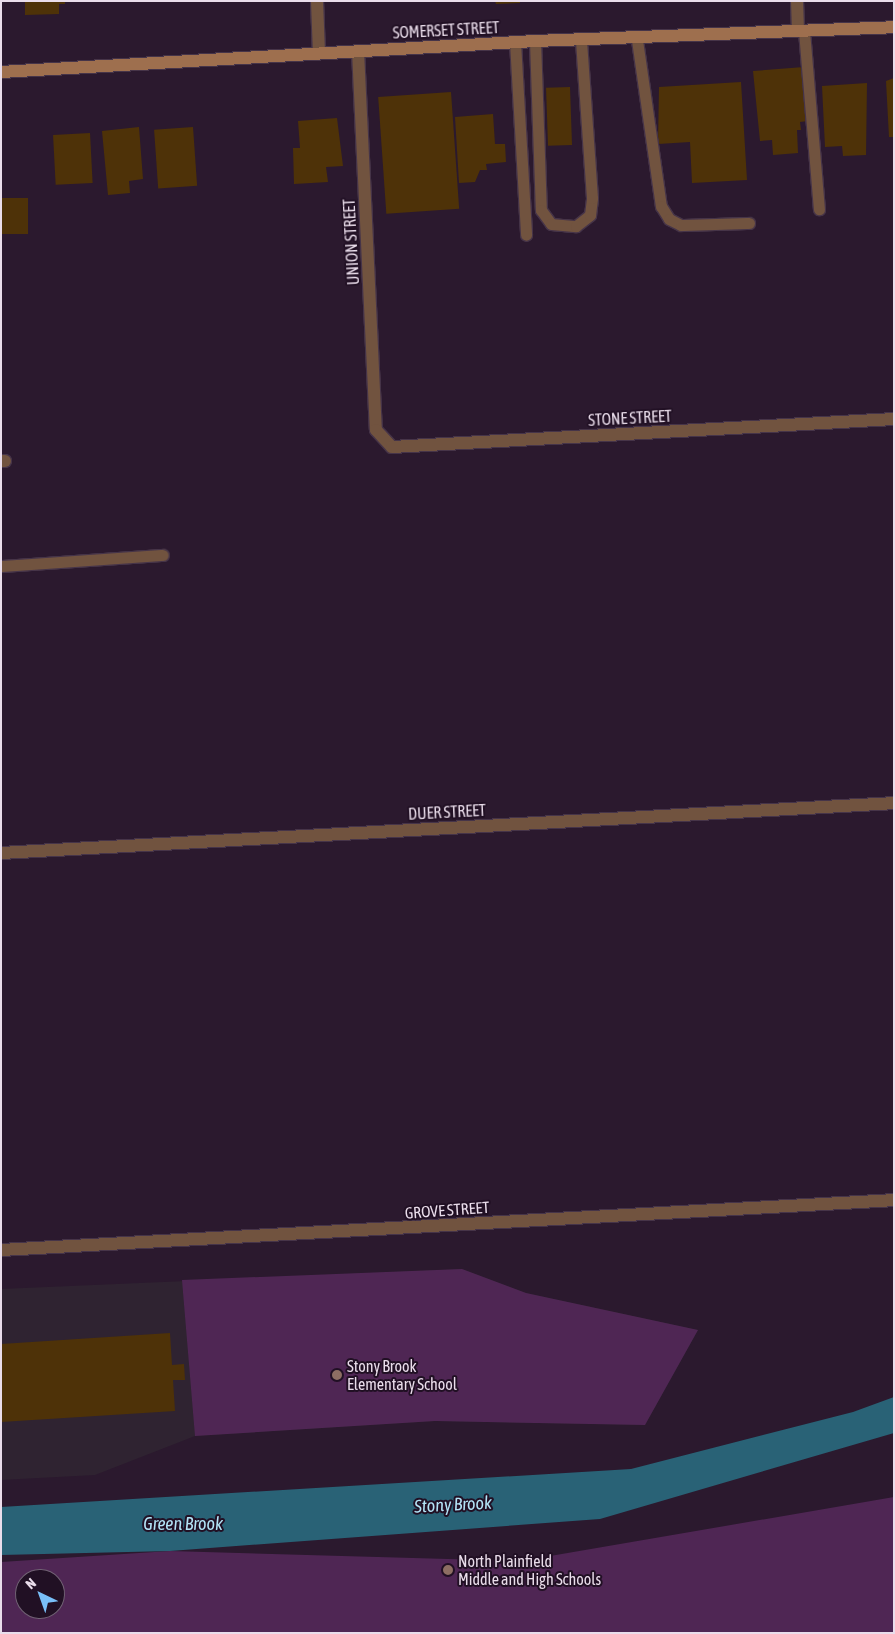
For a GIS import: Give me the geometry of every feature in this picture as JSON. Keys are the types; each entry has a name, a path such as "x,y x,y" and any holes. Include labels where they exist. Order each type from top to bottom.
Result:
{"main road":[{"name":"SOMERSET STREET","path":"1,72 515,42 638,40 894,27"}],"street":[{"path":"317,1 319,52"},
{"path":"797,1 802,31"},
{"name":"UNION STREET","path":"358,51 376,430"},
{"name":"STONE STREET","path":"376,430 392,447 894,419"},
{"name":"DUER STREET","path":"1,853 894,803"},
{"name":"GROVE STREET","path":"1,1250 894,1200"}],"lane":[{"path":"802,31 820,210"},
{"path":"535,41 541,210 551,224 576,226 590,215 592,198 581,40"},
{"path":"638,40 661,206 669,218 681,225 749,223"},
{"path":"515,42 526,235"},
{"path":"1,566 162,555"}],"shaded area":[{"name":"Stony Brook Elementary School","path":"462,1269 526,1293 698,1330 645,1425 435,1421 195,1436 95,1475 1,1480 1,1289"},
{"name":"Stony Brook Elementary School","path":"462,1269 526,1293 698,1330 645,1425 435,1421 195,1436 182,1280"},
{"name":"North Plainfield Middle and High Schools","path":"894,1497 894,1633 1,1633 1,1562 170,1551 521,1561"}],"water":[{"name":"Green Brook","path":"894,1397 894,1433 600,1519 170,1551 1,1555 1,1507 631,1469 853,1412"}],"building":[{"path":"25,1 65,1 65,4 59,4 59,14 25,15"},
{"path":"495,1 520,1 520,3 496,4"},
{"path":"804,67 808,121 800,122 801,130 797,130 798,153 773,155 772,140 760,141 753,71"},
{"path":"894,78 894,137 889,137 886,81"},
{"path":"741,82 747,180 692,183 690,142 658,144 659,87"},
{"path":"867,83 866,155 843,156 842,146 825,147 822,86"},
{"path":"570,87 572,145 548,146 546,88"},
{"path":"451,92 459,209 386,214 378,97"},
{"path":"493,114 495,144 505,144 506,162 486,164 487,170 480,170 475,182 459,183 455,117"},
{"path":"337,118 343,166 326,167 328,182 294,184 293,148 300,148 298,121"},
{"path":"139,127 143,179 129,181 130,193 108,195 102,131"},
{"path":"193,127 197,186 158,189 154,130"},
{"path":"90,133 93,183 56,185 53,135"},
{"path":"1,198 28,198 28,234 1,234"},
{"path":"170,1333 172,1365 184,1364 185,1380 173,1380 175,1411 1,1422 1,1344"}],"place":[{"name":"Stony Brook Elementary School","path":"337,1375"},
{"name":"North Plainfield Middle and High Schools","path":"448,1570"}],"water label":[{"name":"Stony Brook","path":"453,1505"}]}
